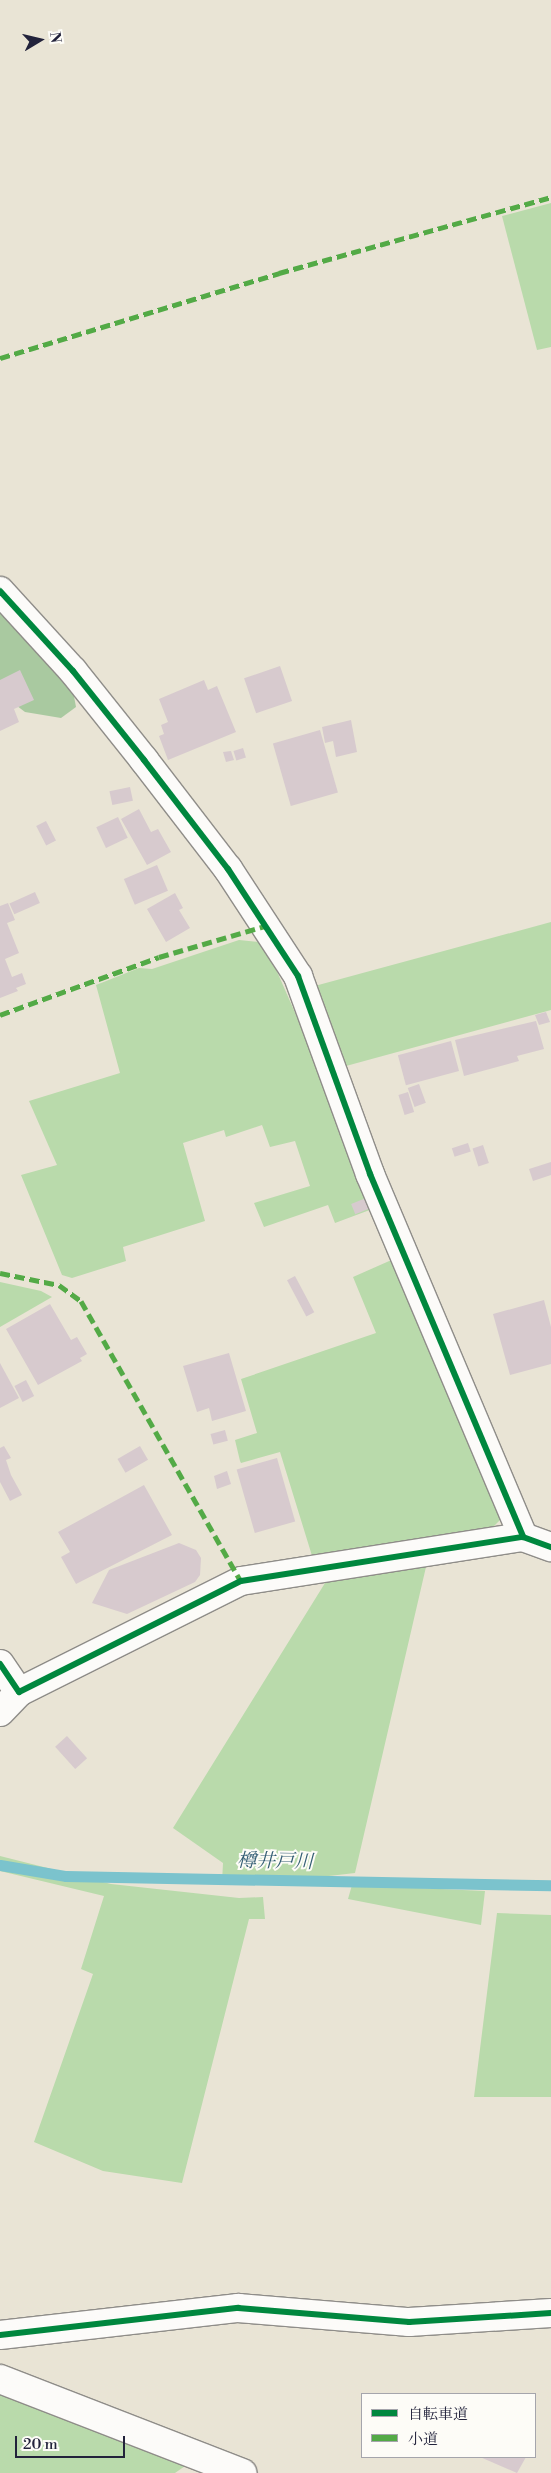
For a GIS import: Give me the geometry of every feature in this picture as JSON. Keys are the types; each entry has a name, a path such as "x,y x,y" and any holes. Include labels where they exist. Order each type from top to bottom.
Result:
{"street":[{"path":"0,591 73,671 144,760 228,869 298,976 370,1174 523,1537"},
{"path":"0,1712 19,1692 241,1581 523,1537 551,1547"},
{"path":"0,1664 19,1692"},
{"path":"0,2335 238,2308 408,2322 551,2313"},
{"path":"0,2379 242,2473"}],"green space":[{"path":"551,203 551,347 537,350 502,216"},
{"path":"0,608 73,691 76,707 61,718 25,712 0,693"},
{"path":"551,922 551,1010 346,1066 311,987"},
{"path":"239,940 259,942 268,951 325,1081 375,1208 335,1223 328,1205 264,1227 254,1203 310,1186 295,1141 270,1147 262,1125 226,1137 224,1130 183,1143 205,1221 123,1247 126,1261 72,1278 62,1275 21,1175 57,1165 29,1101 120,1073 96,985 139,968 152,969"},
{"path":"396,1258 499,1508 500,1520 485,1535 453,1533 313,1559 280,1452 241,1463 240,1461 235,1440 257,1433 241,1379 376,1333 353,1277"},
{"path":"0,1282 41,1291 52,1297 0,1327"},
{"path":"429,1554 355,1873 259,1884 222,1882 223,1863 173,1828 330,1575"},
{"path":"0,1856 111,1884 239,1898 263,1897 265,1919 249,1919 182,2183 103,2171 34,2142 93,1974 81,1969 104,1896 0,1871"},
{"path":"352,1885 485,1891 481,1925 348,1899"},
{"path":"497,1913 551,1915 551,2097 474,2097"},
{"path":"0,2391 188,2464 175,2473 0,2473"}],"building":[{"path":"280,666 292,701 256,713 244,678"},
{"path":"20,670 34,700 14,709 19,722 0,731 0,680"},
{"path":"204,680 208,690 217,686 236,732 168,760 159,736 164,734 161,725 168,722 159,699"},
{"path":"351,720 357,752 336,757 333,741 325,743 322,727"},
{"path":"320,730 338,792 291,806 273,744"},
{"path":"243,748 246,758 236,760 233,751"},
{"path":"231,751 234,760 226,762 223,752"},
{"path":"130,787 133,801 112,805 109,791"},
{"path":"139,809 151,832 158,829 171,852 147,865 121,819"},
{"path":"118,817 128,838 106,848 96,827"},
{"path":"46,821 56,841 46,846 36,826"},
{"path":"157,865 168,891 135,905 124,879"},
{"path":"35,892 40,903 14,914 9,903"},
{"path":"175,893 183,908 179,910 190,928 166,942 147,909"},
{"path":"8,903 15,920 7,923 19,953 5,959 12,977 22,973 26,984 16,988 18,991 0,998 0,906"},
{"path":"546,1012 550,1022 539,1025 535,1015"},
{"path":"536,1021 544,1049 517,1056 519,1061 464,1076 455,1040"},
{"path":"451,1041 459,1071 406,1085 398,1055"},
{"path":"419,1084 426,1103 415,1107 408,1088"},
{"path":"408,1092 414,1112 405,1115 398,1095"},
{"path":"468,1143 471,1152 455,1157 452,1148"},
{"path":"483,1145 489,1163 478,1166 473,1148"},
{"path":"551,1162 551,1175 533,1181 529,1169"},
{"path":"366,1198 370,1208 355,1214 351,1204"},
{"path":"295,1276 314,1312 306,1316 287,1280"},
{"path":"544,1300 551,1327 551,1364 510,1375 493,1314"},
{"path":"50,1304 71,1340 77,1337 87,1354 80,1358 82,1361 38,1385 6,1329"},
{"path":"229,1353 246,1411 212,1421 209,1408 197,1412 183,1366"},
{"path":"0,1363 19,1398 0,1408"},
{"path":"26,1380 34,1396 23,1402 14,1386"},
{"path":"225,1430 228,1441 213,1445 211,1434"},
{"path":"4,1446 11,1458 6,1460 11,1475 22,1495 10,1501 0,1482 0,1448"},
{"path":"140,1446 148,1460 125,1473 117,1459"},
{"path":"277,1458 295,1521 255,1533 237,1470"},
{"path":"227,1471 231,1484 217,1489 214,1476"},
{"path":"144,1485 172,1535 76,1584 61,1557 70,1552 58,1532"},
{"path":"179,1543 196,1550 201,1558 200,1575 195,1582 127,1614 92,1603 109,1570"},
{"path":"67,1736 87,1758 75,1769 55,1747"},
{"path":"482,2458 525,2458 517,2473"}],"waterway":[{"name":"樽井戸川","path":"0,1865 66,1876 551,1885"}],"marked path":[{"path":"0,358 279,273 551,197"},
{"path":"0,1015 159,957 265,926"},
{"path":"0,1273 59,1285 81,1301 241,1581"}],"cycle path":[{"path":"0,591 73,671 144,760 228,869 298,976 370,1174 523,1537"},
{"path":"0,1664 19,1692 241,1581 523,1537 551,1547"},
{"path":"0,2335 238,2308 409,2322 551,2313"}]}
